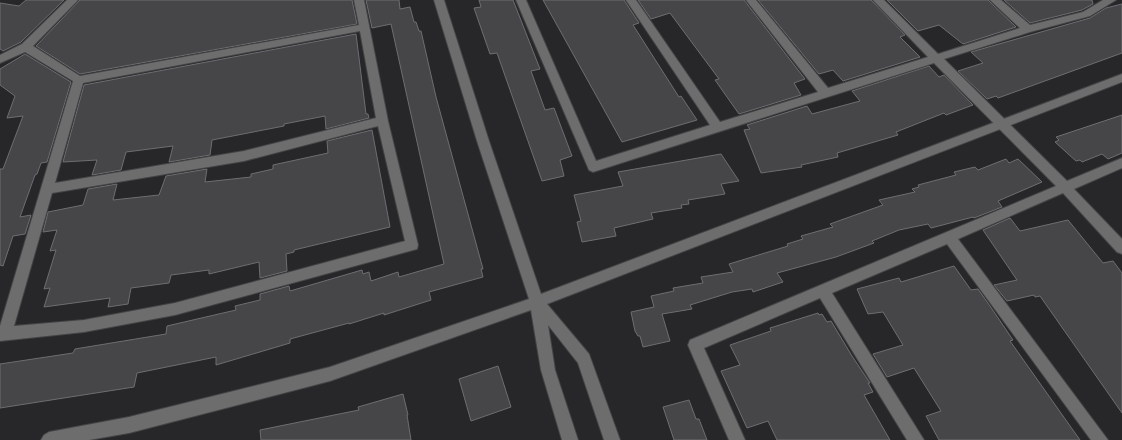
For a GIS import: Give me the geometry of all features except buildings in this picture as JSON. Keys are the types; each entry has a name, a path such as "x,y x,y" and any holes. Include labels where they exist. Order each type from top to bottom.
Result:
{"street":[{"path":"0,59 26,47 73,0"},
{"path":"79,80 48,189 3,334 84,326 175,309 412,245 382,121 358,0"},
{"path":"439,0 483,141 537,302 548,370 570,440"},
{"path":"521,0 594,167 1028,29 1086,14 1111,0"},
{"path":"631,0 717,128"},
{"path":"751,0 825,93"},
{"path":"878,0 1065,187 1122,248"},
{"path":"995,0 1028,29"},
{"path":"26,47 79,80 364,27"},
{"path":"49,440 129,425 330,374 537,302 1122,78"},
{"path":"48,189 244,156 382,121"},
{"path":"737,440 695,345 1122,163"},
{"path":"949,237 1100,440"},
{"path":"823,290 916,440"},
{"path":"537,302 584,359 612,440"}]}
